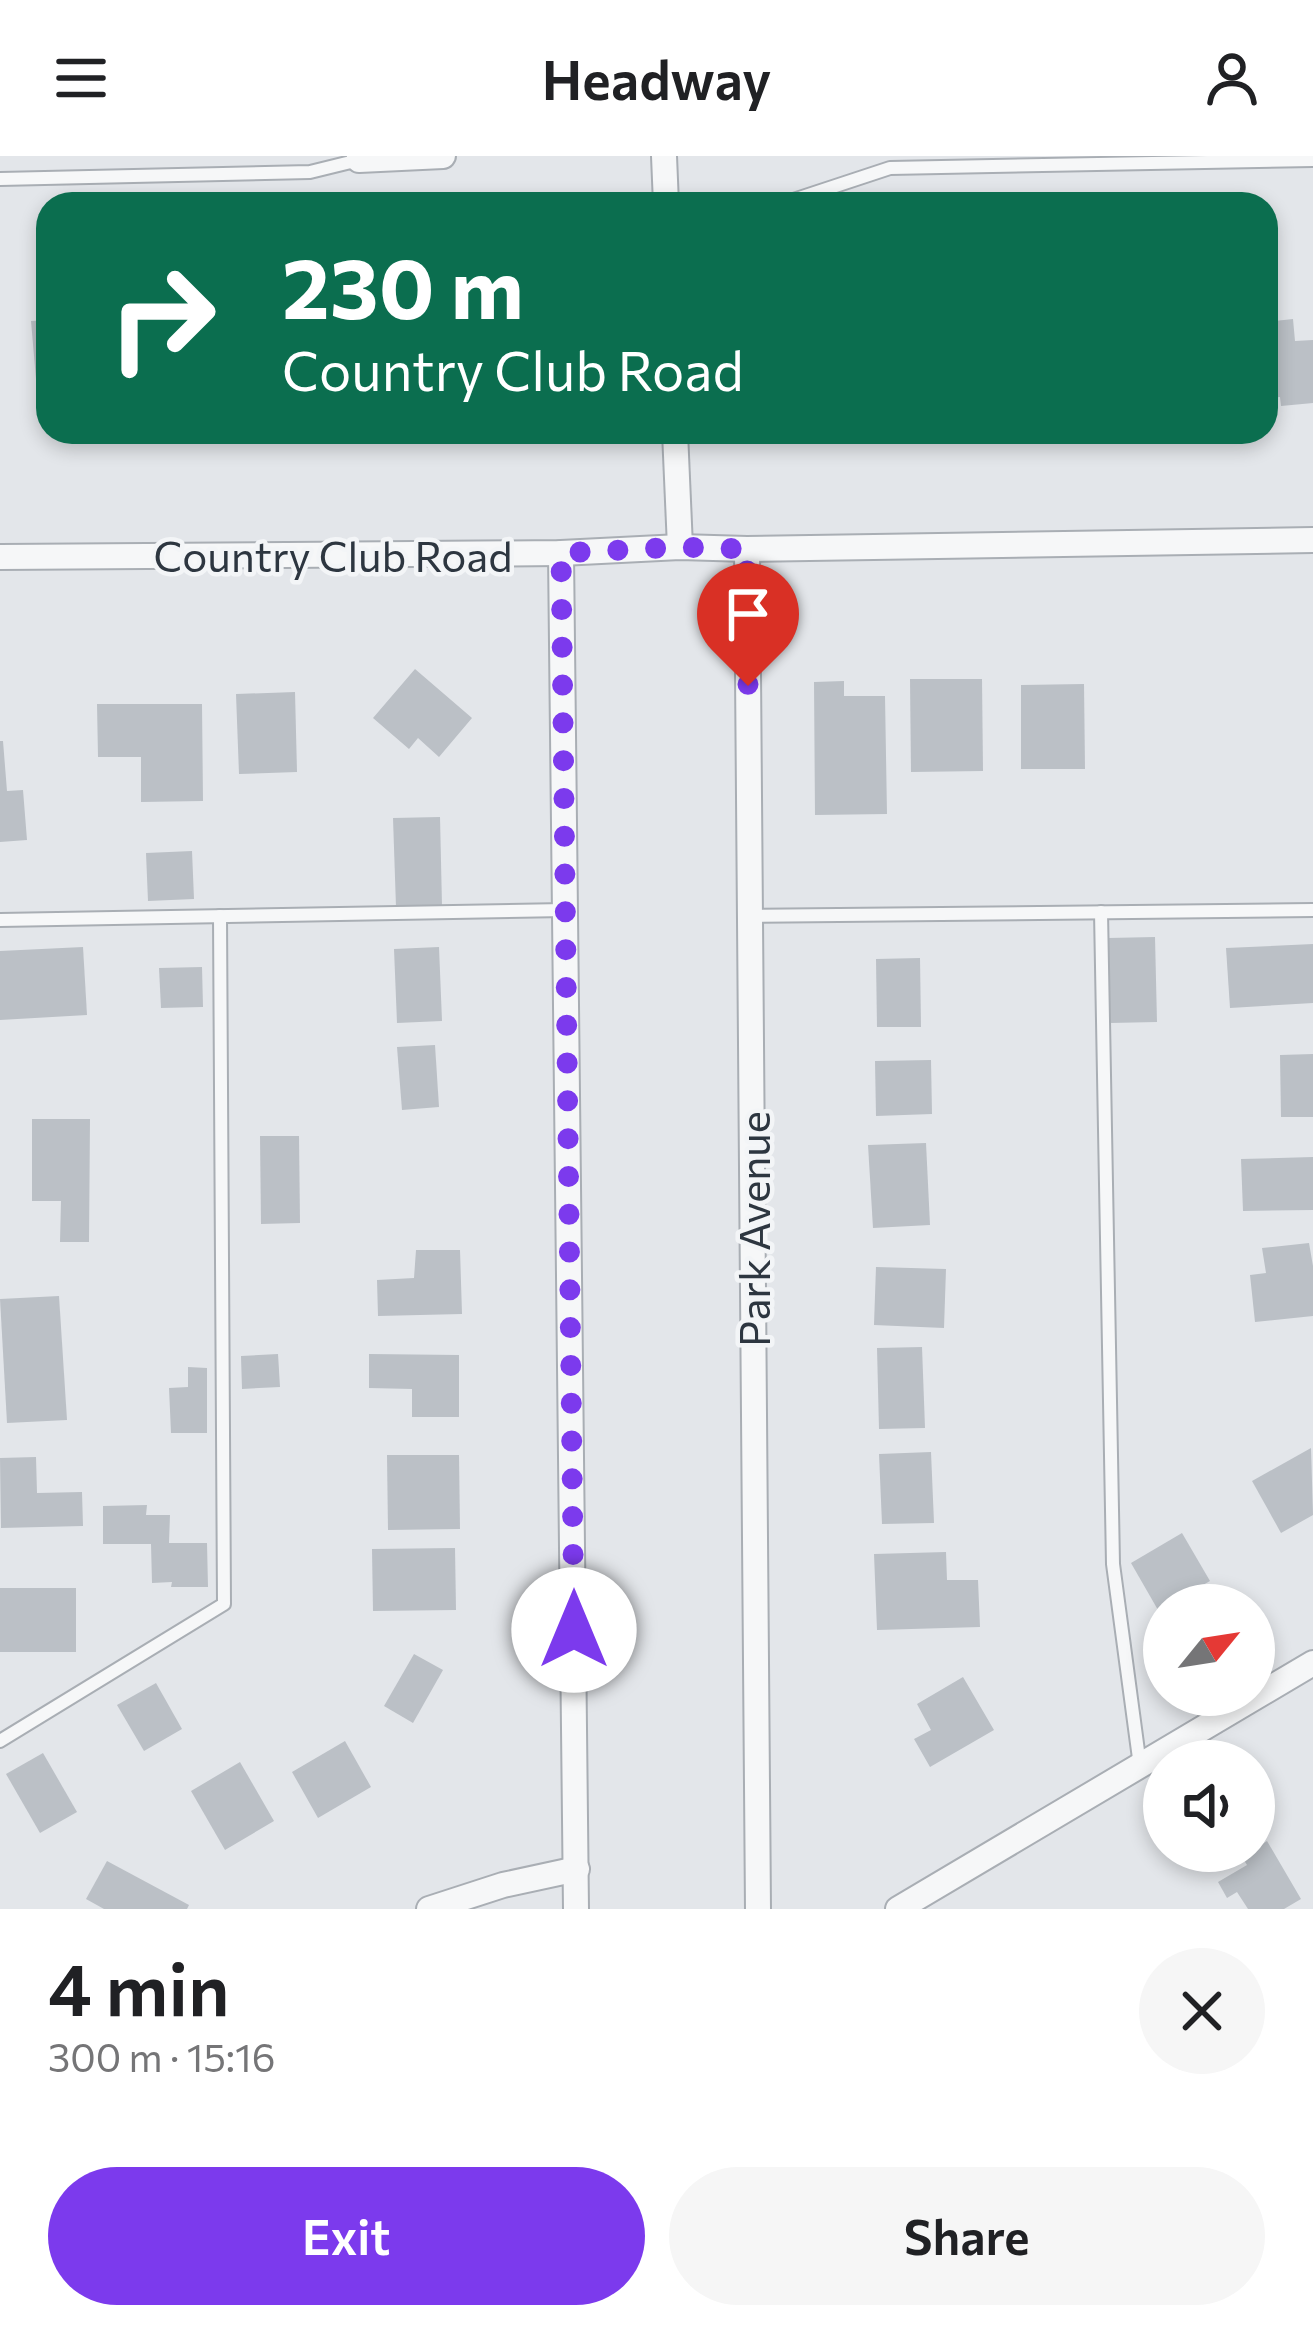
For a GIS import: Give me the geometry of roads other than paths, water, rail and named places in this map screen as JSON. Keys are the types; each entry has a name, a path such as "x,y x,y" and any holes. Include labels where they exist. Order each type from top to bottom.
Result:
{"street":[{"path":"359,158 443,156"},
{"path":"664,156 666,192"},
{"path":"676,444 680,547"},
{"name":"Country Club Road","path":"0,557 561,553 680,547 1313,539"},
{"name":"Park Avenue","path":"747,549 758,1909"},
{"path":"561,553 576,1909"},
{"path":"898,1909 1313,1663"},
{"path":"429,1909 503,1885 577,1869"}],"lane":[{"path":"0,179 310,172 359,158"},
{"path":"816,192 890,167 1313,160"},
{"path":"0,920 565,910"},
{"path":"750,916 1313,910"},
{"path":"1101,912 1113,1564 1140,1766"},
{"path":"0,1741 224,1604 220,916"}]}
